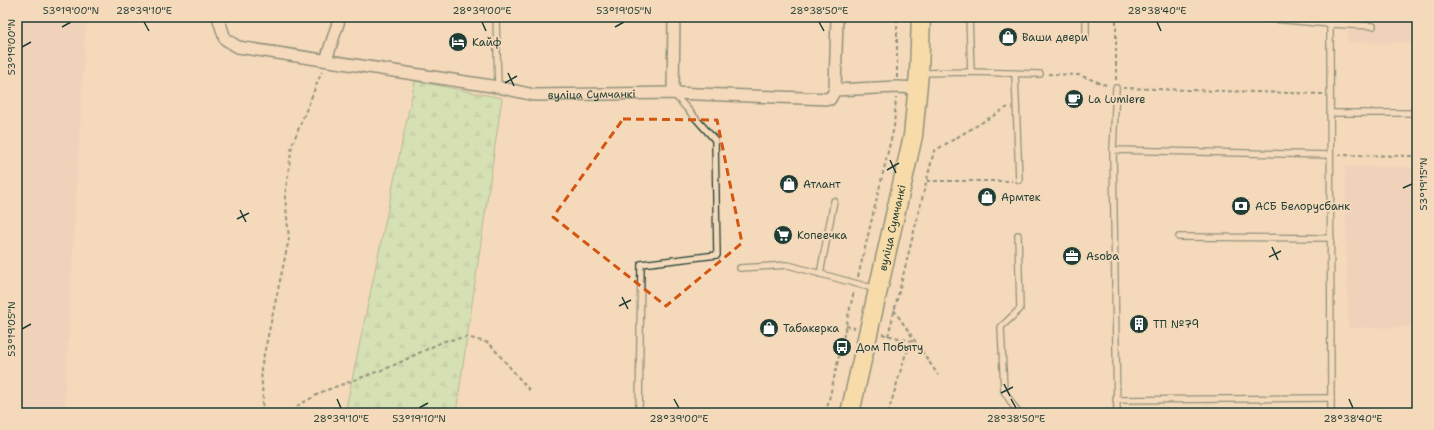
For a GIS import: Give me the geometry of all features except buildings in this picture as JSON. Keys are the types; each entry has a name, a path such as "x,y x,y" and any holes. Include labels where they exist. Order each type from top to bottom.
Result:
{"main road":[{"name":"вуліца Сумчанкі","path":"850,413 913,136 919,80 921,17"}],"street":[{"name":"вуліца Сумчанкі","path":"218,17 225,39 238,47 498,87 534,94 673,93 830,99 834,90"},
{"path":"326,60 340,17"},
{"path":"673,93 674,17"},
{"path":"837,17 834,90 896,87 919,80"}],"lane":[{"path":"496,17 498,87"},
{"path":"969,17 971,72"},
{"path":"1086,17 1086,36"},
{"path":"1252,17 1373,26"},
{"path":"1330,24 1331,413"},
{"path":"919,80 971,72 1040,74"},
{"path":"1015,73 1019,180"},
{"path":"1116,88 1113,150 1117,413"},
{"path":"639,413 641,264 716,255 715,140 673,93"},
{"path":"1330,114 1417,113"},
{"path":"1113,150 1330,155"},
{"path":"820,274 834,202"},
{"path":"1018,234 1020,309 1000,327 1004,391 1018,413"},
{"path":"1179,237 1331,238"},
{"path":"740,268 788,265 878,290"},
{"path":"1116,400 1331,398"}],"path":[{"path":"826,413 894,127 897,17"},
{"path":"1116,17 1116,88"},
{"path":"261,413 263,401 261,368 289,239 285,196 292,146 326,60"},
{"path":"1040,74 1078,75 1116,88 1330,95"},
{"path":"916,343 888,336 934,151 1016,103"},
{"path":"1330,155 1417,156"},
{"path":"927,181 1019,180"},
{"path":"894,310 938,376"},
{"path":"294,413 297,406 324,391 390,367 444,341 467,337 489,343 531,392"},
{"path":"888,413 906,353 916,343"}],"highlighted area":[{"path":"623,119 717,120 742,243 666,306 553,217"}],"shaded area":[{"path":"17,17 86,17 64,413 17,413"},
{"path":"1348,17 1417,17 1417,43 1348,42"},
{"path":"1345,167 1417,167 1417,327 1348,328"}],"green space":[{"path":"415,81 502,98 456,413 345,413"}],"place":[{"name":"Ваши двери","path":"1008,37"},
{"name":"Кайф","path":"458,42"},
{"name":"La Lumiere","path":"1074,99"},
{"name":"Атлант","path":"789,184"},
{"name":"Армтек","path":"987,197"},
{"name":"АСБ Белорусбанк","path":"1241,206"},
{"name":"Копеечка","path":"783,235"},
{"name":"Asoba","path":"1072,256"},
{"name":"ТП №79","path":"1139,324"},
{"name":"Табакерка","path":"769,328"},
{"name":"Дом Побыту","path":"842,347"}]}
